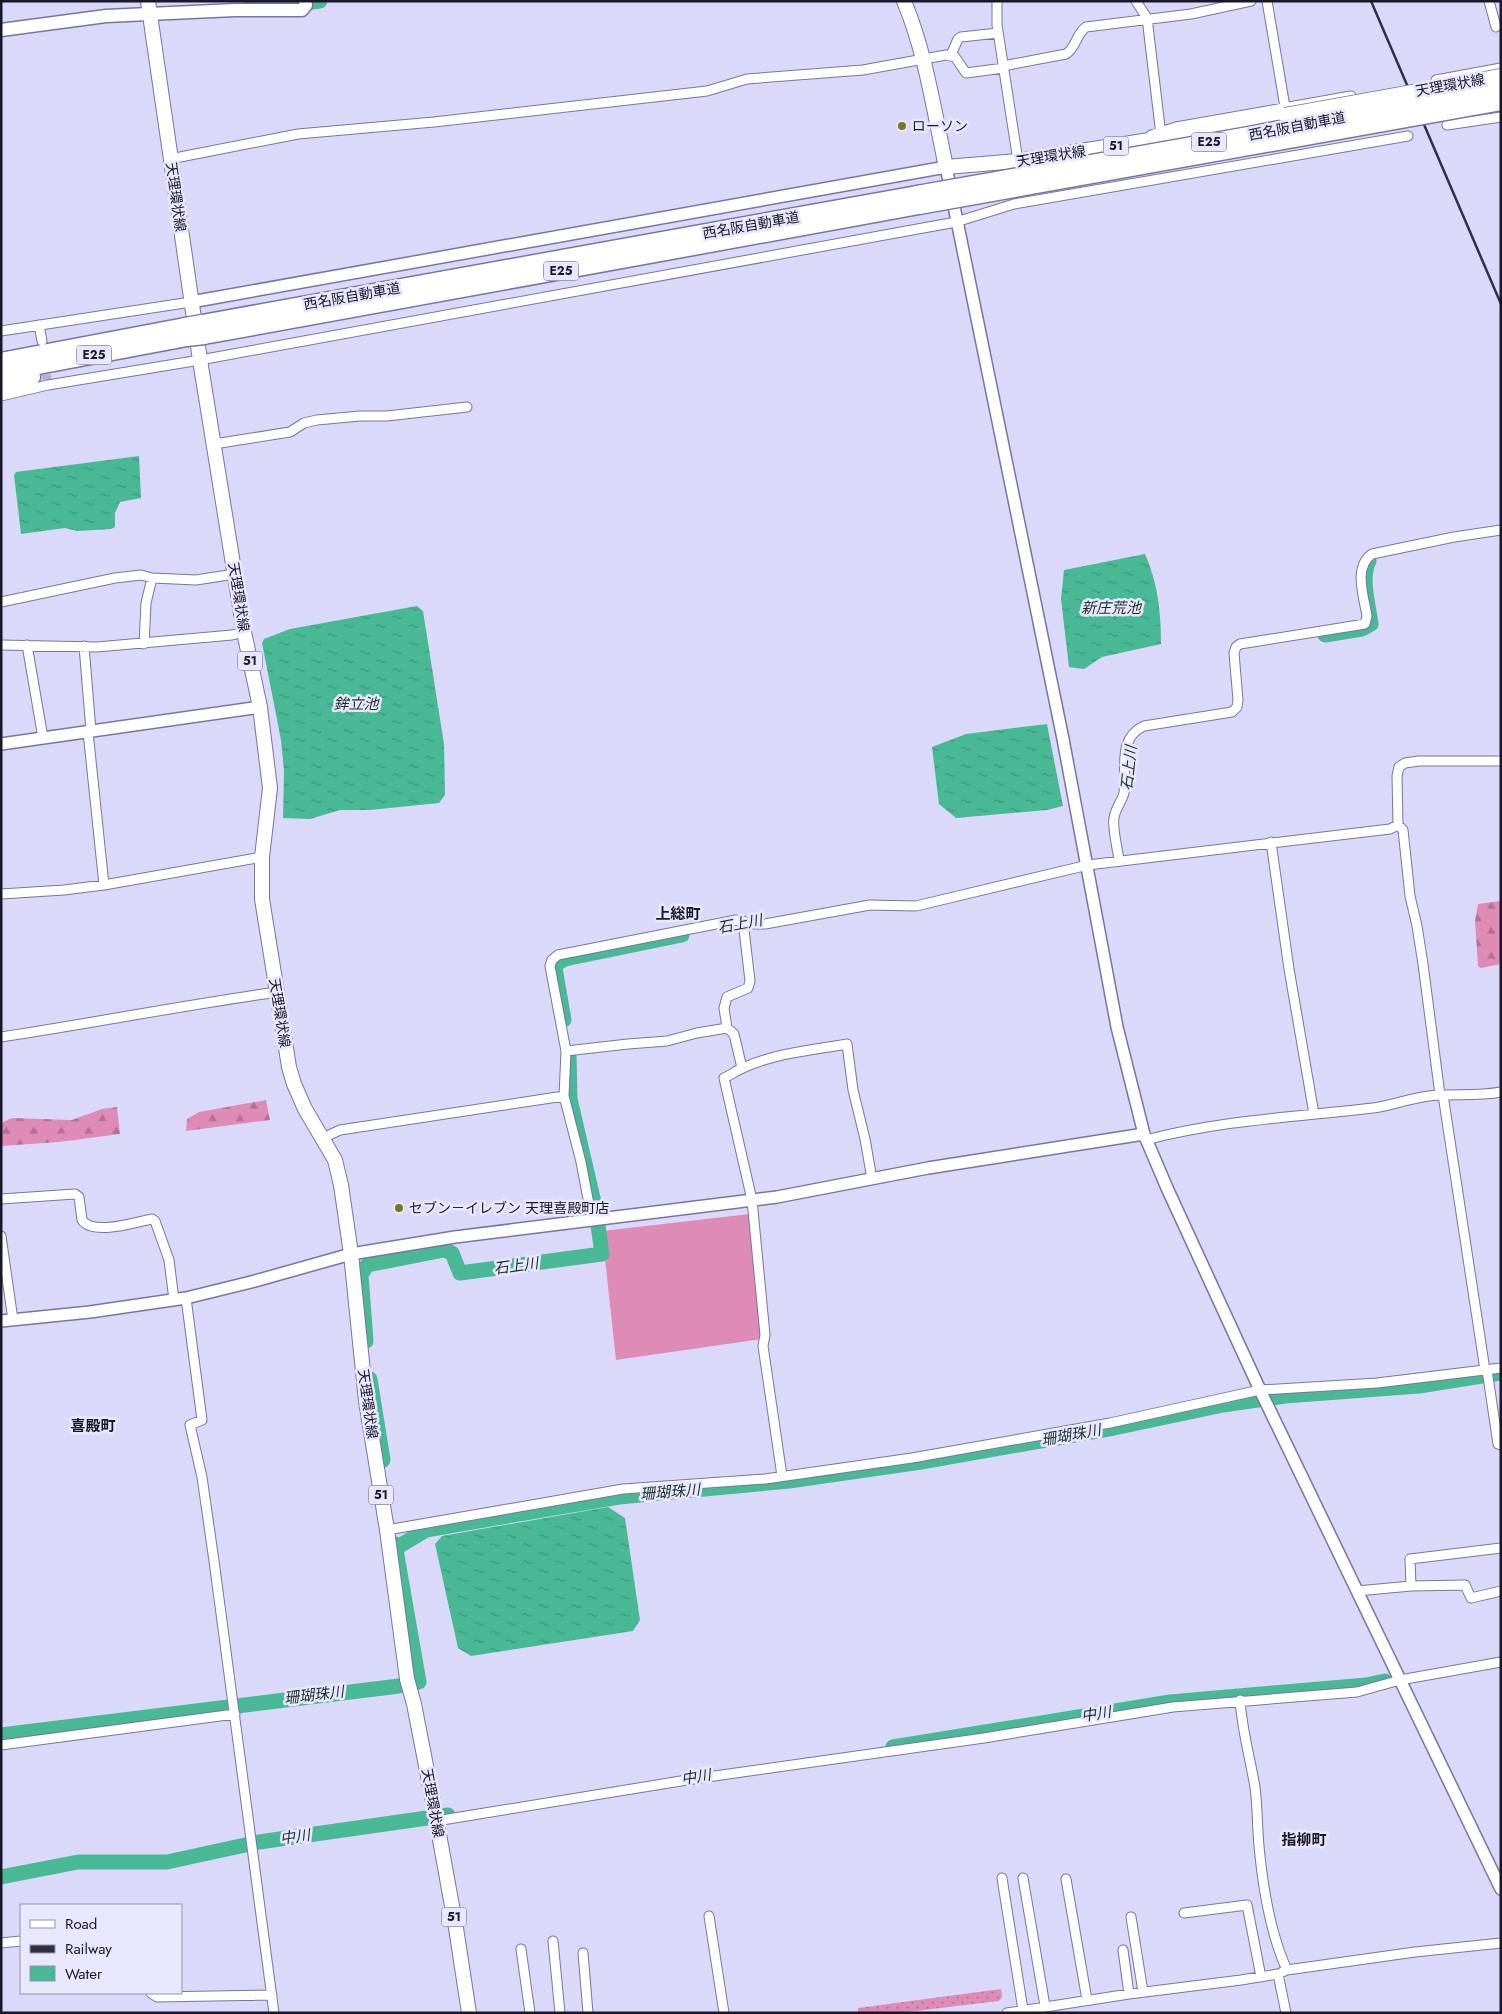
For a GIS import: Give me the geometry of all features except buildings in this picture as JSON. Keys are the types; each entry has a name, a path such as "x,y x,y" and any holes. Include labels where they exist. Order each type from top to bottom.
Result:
{"highway":[{"name":"西名阪自動車道","path":"918,200 1243,136 1501,88"},
{"name":"西名阪自動車道","path":"1,361 186,332 918,200 1501,102"},
{"name":"西名阪自動車道","path":"1,373 144,346 186,332"},
{"path":"1,386 69,367 133,354 144,346"}],"main road":[{"path":"904,1 916,30 924,59 946,167"},
{"path":"1,30 149,7 293,11 302,10 305,3"},
{"name":"天理環状線","path":"149,7 190,302 244,632 260,707 270,788 262,858 262,899 289,1067 305,1109 335,1160 339,1177 351,1254 366,1401 387,1530 392,1578 408,1684 414,1704 436,1817 469,2013"},
{"name":"天理環状線","path":"946,167 1018,161 1129,143 1285,111 1501,76"}],"street":[{"path":"997,1 998,33 1018,161"},
{"path":"1136,1 1147,18 1161,135"},
{"path":"951,54 966,73 1003,67 1066,54 1071,51 1081,30 1086,27 1252,1"},
{"path":"1266,1 1285,111 1384,91"},
{"path":"1489,1 1496,27"},
{"path":"951,54 958,39 961,37 998,33"},
{"path":"170,158 298,134 434,122 707,91 747,79 863,70 951,54"},
{"path":"1436,80 1501,68"},
{"path":"1447,125 1501,117"},
{"path":"1,396 48,383 200,360 956,222 1014,204 1408,136"},
{"path":"1,331 190,302 946,167 1034,592 1118,1027 1145,1137 1260,1390 1501,1889"},
{"path":"39,325 42,341"},
{"path":"214,444 290,432 304,423 317,420 360,416 387,416 467,407"},
{"path":"1119,861 1114,818 1124,794 1126,746 1135,731 1144,726 1232,712 1237,707 1238,700 1234,653 1236,647 1240,644 1365,624 1367,616 1361,570 1366,559 1372,554 1454,537 1501,530"},
{"path":"1,602 115,578 141,575 152,578 196,580 235,574"},
{"path":"144,644 146,603 152,578"},
{"path":"1,645 84,646 144,644 244,632"},
{"path":"27,645 44,738"},
{"path":"84,646 104,885"},
{"path":"1,744 260,707"},
{"path":"1501,761 1419,761 1405,763 1400,768 1397,776 1398,825 1403,830 1410,896 1423,964 1441,1095 1498,1444 1501,1446"},
{"path":"592,1220 581,1162 569,1122 564,1096 569,1051 550,966 552,960 558,955 727,922 743,921 765,924 870,905 916,906 1088,865 1390,829 1398,825"},
{"path":"1270,842 1289,969 1314,1114"},
{"path":"1,894 104,885 262,858"},
{"path":"742,1068 734,1034 727,1028 724,1008 727,997 748,988 750,981 743,921"},
{"path":"1,1037 116,1019 197,1003 277,992"},
{"path":"569,1051 667,1041 727,1028"},
{"path":"782,1476 763,1346 765,1335 752,1200 724,1078 742,1068 789,1053 847,1044 853,1090 865,1139 872,1179"},
{"path":"1,1236 7,1320 90,1312 186,1298 351,1254 455,1237 752,1200 928,1168 1256,1120 1375,1108 1441,1095 1484,1095 1501,1092"},
{"path":"323,1138 340,1130 564,1096"},
{"path":"1,1200 75,1194 79,1197 82,1220 90,1228 103,1228 152,1219 155,1221 169,1260 174,1300"},
{"path":"186,1298 202,1420 190,1425 202,1477 274,2013"},
{"path":"387,1530 614,1491 782,1476 912,1458 1110,1423 1260,1390 1377,1383 1501,1368"},
{"path":"1411,1586 1410,1559 1501,1548"},
{"path":"1357,1590 1411,1586 1466,1585 1471,1598 1501,1591"},
{"path":"436,1817 984,1738 1173,1707 1240,1700 1357,1692 1400,1680 1501,1662"},
{"path":"1240,1700 1241,1718 1255,1788 1260,1856 1267,1901 1276,1946 1287,1970"},
{"path":"1,1745 235,1712"},
{"path":"1002,1878 1023,2010"},
{"path":"1023,1878 1045,2006"},
{"path":"1066,1879 1087,2000"},
{"path":"1184,1913 1247,1905 1261,1976"},
{"path":"709,1916 724,2013"},
{"path":"1131,1916 1143,1992"},
{"path":"1,1943 20,1941"},
{"path":"553,1941 560,2013"},
{"path":"1007,2013 1045,2006 1278,1974 1287,1970 1415,1952 1501,1943"},
{"path":"521,1949 530,2013"},
{"path":"1123,1950 1130,1994"},
{"path":"583,1953 588,2013"},
{"path":"1278,1974 1286,2013"},
{"path":"153,1994 158,1997 272,1995"}],"green space":[{"path":"1501,901 1501,964 1481,968 1478,966 1475,921 1478,904"},
{"path":"266,1100 270,1120 186,1131 187,1119 199,1112"},
{"path":"117,1107 120,1134 59,1142 1,1146 1,1123 12,1118 72,1120 102,1109"},
{"path":"750,1214 762,1339 616,1360 602,1231"},
{"path":"1001,1989 1002,1997 999,2001 899,2013 858,2013 858,2008"}],"water":[{"path":"139,456 141,498 120,502 115,513 115,527 111,529 77,531 65,528 21,534 14,475 16,472"},
{"name":"新庄荒池","path":"1145,554 1158,598 1161,644 1102,657 1084,669 1069,667 1061,599 1064,570"},
{"name":"鉾立池","path":"417,606 423,611 444,744 445,795 439,803 370,810 340,810 310,819 283,818 284,771 281,740 262,643 264,639 290,629"},
{"path":"1047,724 1063,806 1047,810 956,818 939,804 932,747 966,734"},
{"path":"608,1507 625,1518 640,1620 633,1631 471,1656 458,1648 435,1544 442,1536"}],"waterway":[{"path":"250,1 276,4 320,1"},
{"name":"石上川","path":"1325,635 1362,629 1371,624 1365,584 1366,568 1369,561"},
{"name":"石上川","path":"564,1020 555,968 558,963 565,959 682,935"},
{"name":"石上川","path":"366,1341 361,1275 367,1265 444,1250 452,1253 460,1273 602,1254 596,1211 570,1099 569,1053"},
{"name":"珊瑚珠川","path":"396,1548 426,1530 619,1497 789,1481 921,1462 1114,1428 1223,1405 1285,1396 1419,1386 1501,1373"},
{"name":"石上川","path":"370,1379 383,1460"},
{"name":"珊瑚珠川","path":"1,1735 419,1682 395,1544"},
{"name":"中川","path":"893,1747 1170,1702 1366,1685 1385,1681"},
{"name":"中川","path":"1,1877 78,1862 167,1862 259,1842 448,1815"}],"tunnel":[{"path":"45,361 47,380"}],"railway":[{"path":"1371,1 1501,304"}],"place":[{"name":"ローソン","path":"902,126"},
{"name":"セブン－イレブン 天理喜殿町店","path":"399,1208"}],"district":[{"name":"上総町","path":"678,914"},
{"name":"喜殿町","path":"93,1426"},
{"name":"指柳町","path":"1304,1840"}]}
